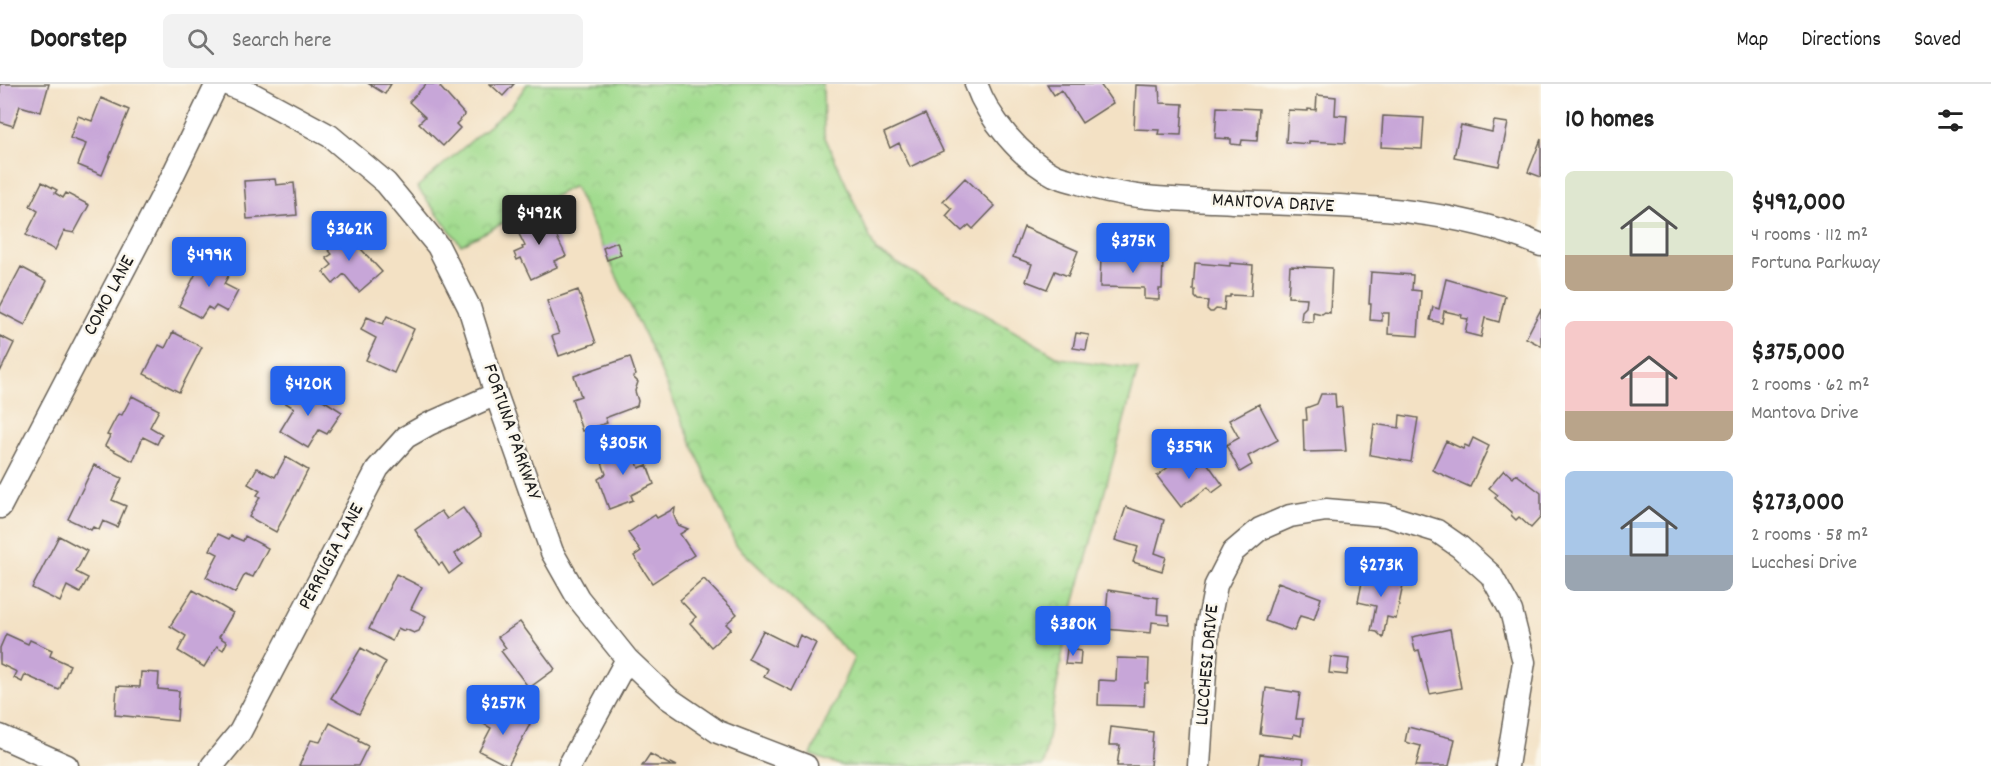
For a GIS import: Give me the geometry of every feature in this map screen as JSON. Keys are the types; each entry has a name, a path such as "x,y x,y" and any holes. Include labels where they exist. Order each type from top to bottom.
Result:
{"street":[{"name":"COMO LANE","path":"0,507 169,183 217,84"},
{"name":"FORTUNA PARKWAY","path":"227,84 254,95 330,136 386,183 438,246 469,307 496,394 552,552 578,598 627,659 668,699 718,732 806,766"},
{"name":"MANTOVA DRIVE","path":"975,84 982,102 1018,149 1054,175 1102,192 1147,198 1371,209 1459,219 1514,234 1541,245"},
{"name":"PERRUGIA LANE","path":"212,766 240,732 378,468 405,437 496,394"},
{"name":"LUCCHESI DRIVE","path":"1199,766 1208,626 1216,585 1233,552 1260,529 1290,516 1326,510 1385,515 1437,531 1460,547 1491,574 1511,610 1524,662 1507,766"},
{"path":"569,766 627,659"},
{"path":"0,736 67,766"}],"green space":[{"path":"527,84 823,84 824,135 876,251 1060,358 1138,369 1066,634 1043,766 842,766 811,755 854,658 736,545 650,347 574,186 461,245 417,187 511,107"}],"building":[{"path":"0,84 49,84 41,112 20,106 13,126 0,122"},
{"path":"369,84 391,84 385,94"},
{"path":"426,84 443,84 440,87 465,115 456,124 460,128 443,146 419,123 425,117 409,102"},
{"path":"490,84 514,84 503,96"},
{"path":"1047,84 1100,84 1113,103 1082,123 1061,90 1054,95"},
{"path":"1136,85 1159,86 1160,103 1183,104 1181,135 1158,134 1159,130 1134,129"},
{"path":"1317,95 1336,97 1335,115 1347,116 1345,143 1286,142 1288,110 1316,110"},
{"path":"101,98 129,110 102,175 78,165 86,144 70,138 78,116 92,121"},
{"path":"1217,107 1259,109 1257,141 1242,140 1241,145 1231,144 1231,139 1215,138"},
{"path":"925,114 943,151 910,167 899,143 890,148 884,133"},
{"path":"1383,116 1424,118 1422,149 1381,147"},
{"path":"1494,121 1508,123 1499,166 1454,157 1461,125 1492,132"},
{"path":"1541,139 1541,177 1528,172"},
{"path":"965,178 995,206 973,229 969,225 962,231 946,216 952,209 943,201"},
{"path":"275,179 276,185 294,183 297,215 247,219 244,181"},
{"path":"42,182 57,190 55,193 63,198 66,193 89,205 74,233 64,231 55,250 26,235 38,211 30,206"},
{"path":"545,212 566,256 554,261 557,267 531,279 521,258 517,260 514,253 525,246 515,226"},
{"path":"1024,227 1078,251 1068,276 1055,271 1047,289 1026,281 1032,264 1013,257"},
{"path":"342,228 382,272 359,292 344,274 333,284 323,272 332,265 326,258 332,254 323,244"},
{"path":"617,242 621,255 607,260 603,248"},
{"path":"207,252 233,267 224,284 238,291 227,312 216,306 213,310 208,307 201,318 179,306"},
{"path":"1101,256 1163,258 1162,289 1159,289 1159,300 1144,299 1144,288 1100,287"},
{"path":"1195,263 1253,265 1251,296 1230,295 1230,297 1225,297 1224,310 1216,309 1210,312 1207,309 1208,301 1198,300 1195,297 1195,290 1193,290"},
{"path":"1290,266 1332,268 1330,313 1313,312 1313,322 1301,321 1307,298 1288,297"},
{"path":"21,267 47,281 25,325 0,312 0,307"},
{"path":"1371,272 1413,275 1412,290 1421,291 1418,336 1388,334 1389,313 1382,313 1382,321 1370,320"},
{"path":"1446,279 1505,296 1499,322 1485,318 1481,337 1465,333 1468,319 1461,318 1462,315 1444,311 1442,323 1430,320 1433,307 1439,309"},
{"path":"578,290 596,343 559,356 552,336 559,334 547,301"},
{"path":"1541,309 1541,346 1526,338"},
{"path":"387,316 414,329 394,373 366,360 376,338 361,330 367,317 383,324"},
{"path":"173,332 202,347 179,392 144,374 159,345 165,348"},
{"path":"1076,333 1089,335 1086,350 1073,348"},
{"path":"0,336 14,343 0,372"},
{"path":"630,357 636,375 633,377 638,382 635,391 637,406 605,418 607,423 582,431 572,399 581,396 574,376"},
{"path":"293,387 301,391 306,389 342,412 327,434 319,430 308,448 280,431 294,408 284,402"},
{"path":"1321,394 1335,394 1336,408 1342,407 1346,451 1304,452 1303,420 1307,420 1306,408 1317,404"},
{"path":"132,396 159,410 150,427 162,434 157,444 143,437 133,461 105,446 110,436 107,435 118,414 122,415"},
{"path":"1259,404 1278,440 1248,456 1252,465 1240,472 1226,445 1239,438 1229,420"},
{"path":"1400,415 1418,418 1411,462 1370,455 1374,424 1399,428"},
{"path":"1473,438 1489,446 1470,487 1432,470 1446,441 1463,449 1465,445 1469,447"},
{"path":"630,443 639,468 647,465 654,484 631,495 633,500 609,509 598,479 606,474 599,454"},
{"path":"1185,454 1195,467 1205,460 1223,485 1212,493 1208,487 1181,507 1157,476"},
{"path":"286,457 308,470 276,532 249,517 260,497 257,495 260,491 248,484 257,468 275,477"},
{"path":"94,465 122,478 112,500 126,506 117,527 103,521 99,530 93,527 91,530 68,519"},
{"path":"1504,470 1513,478 1516,474 1541,493 1541,517 1531,528 1519,517 1516,520 1511,515 1512,513 1495,498 1498,495 1489,488"},
{"path":"1126,507 1164,520 1155,553 1166,557 1162,571 1133,562 1138,547 1115,540"},
{"path":"463,508 482,535 455,554 462,564 449,574 442,563 439,565 415,530 441,511 447,519"},
{"path":"675,508 674,516 678,525 688,529 680,534 694,555 652,583 634,556 641,551 628,533 655,515 657,518"},
{"path":"218,534 229,539 231,536 243,541 245,536 268,548 253,577 245,574 235,593 206,577 218,554 210,550"},
{"path":"59,536 87,551 76,572 88,578 80,593 67,586 60,602 32,588"},
{"path":"1364,572 1404,580 1396,619 1387,617 1383,638 1377,632 1371,631 1376,606 1358,602"},
{"path":"396,574 422,587 411,609 426,616 419,631 414,633 398,628 392,641 369,629"},
{"path":"704,579 737,614 726,624 731,629 711,647 690,623 696,617 680,600"},
{"path":"1278,582 1321,598 1314,620 1300,616 1294,631 1265,621"},
{"path":"193,590 233,613 219,637 227,642 223,650 217,646 204,667 178,651 186,636 170,626"},
{"path":"1108,590 1158,598 1157,614 1169,615 1169,624 1152,622 1151,633 1105,629"},
{"path":"520,622 555,669 529,688 501,651 506,648 498,637"},
{"path":"1450,629 1461,688 1430,694 1419,650 1415,651 1412,637"},
{"path":"763,631 795,647 800,635 816,643 792,691 764,677 768,669 748,659"},
{"path":"6,634 28,644 30,640 52,650 50,656 70,665 59,690 25,675 22,682 14,678 17,672 0,664 0,648"},
{"path":"361,648 386,662 359,714 331,698"},
{"path":"1067,649 1081,651 1080,665 1065,664"},
{"path":"1331,657 1349,659 1347,675 1329,673"},
{"path":"1117,658 1149,659 1144,706 1098,705 1099,680 1116,681"},
{"path":"141,672 159,673 158,689 179,691 177,721 115,715 117,686 140,687"},
{"path":"1266,688 1300,693 1296,719 1303,719 1301,736 1294,734 1293,738 1260,734"},
{"path":"489,708 499,713 502,710 530,724 508,766 479,751 491,728 482,723"},
{"path":"330,723 359,738 358,741 368,746 358,766 299,766 311,740 320,742"},
{"path":"1111,727 1153,732 1150,766 1117,766 1120,745 1109,745"},
{"path":"1408,727 1455,739 1449,766 1416,766 1421,746 1405,742"},
{"path":"650,754 670,765 671,763 677,766 642,766"},
{"path":"1260,754 1304,759 1303,766 1258,766"}]}
